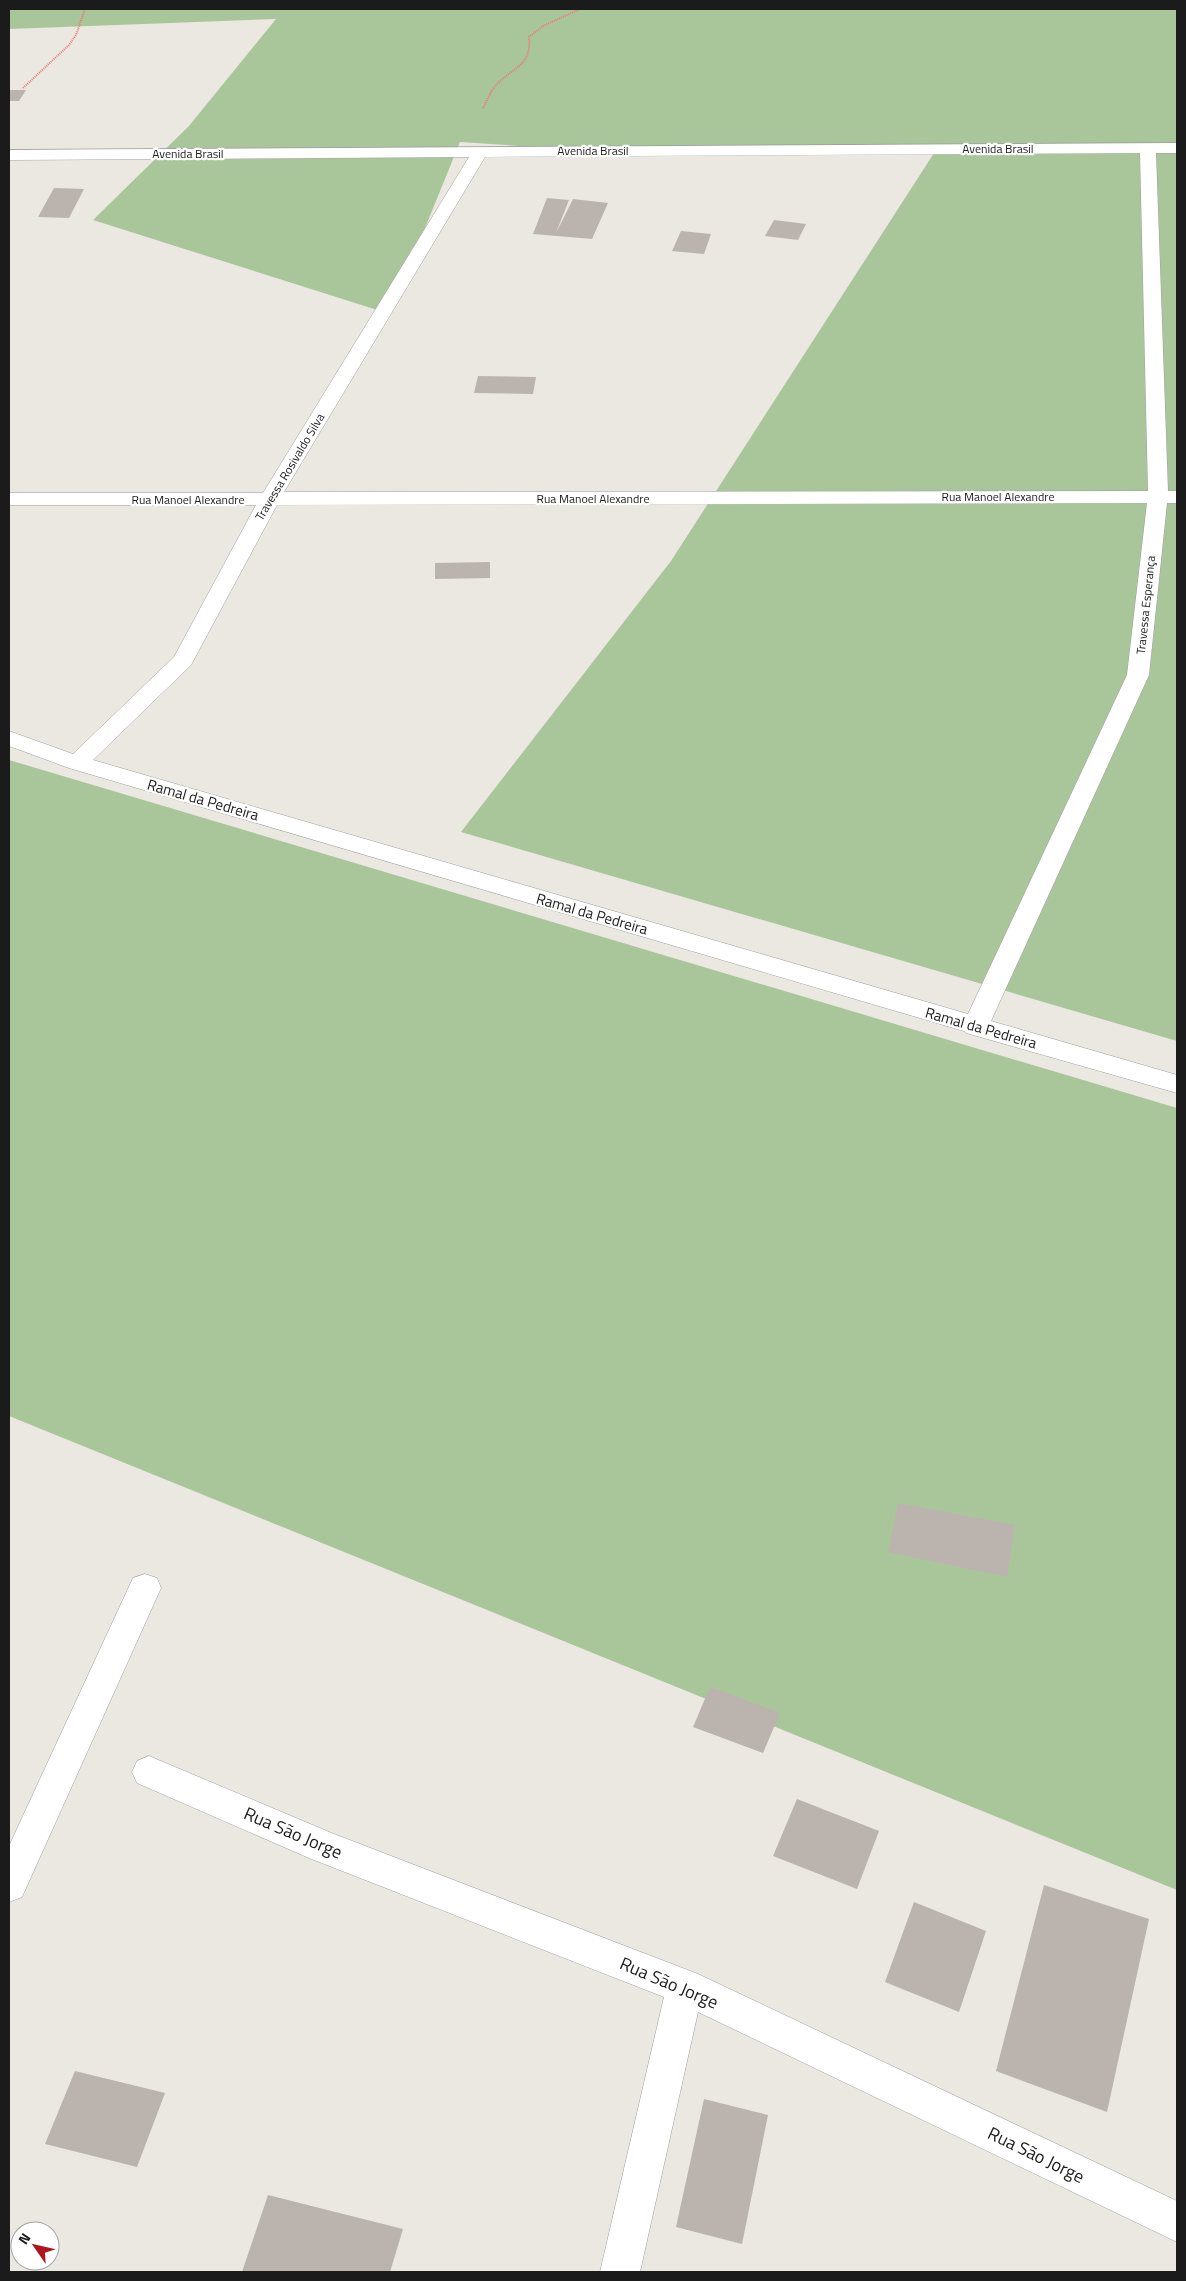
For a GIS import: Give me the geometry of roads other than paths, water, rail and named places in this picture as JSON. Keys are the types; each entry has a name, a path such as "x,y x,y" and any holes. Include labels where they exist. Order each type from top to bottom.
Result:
{"street":[{"name":"Travessa Esperança","path":"975,1026 1138,675 1168,497 1148,148"},
{"name":"Avenida Brasil","path":"9,155 1177,148"},
{"name":"Travessa Rosivaldo Silva","path":"77,763 183,660 269,500 480,152"},
{"name":"Rua Manoel Alexandre","path":"9,499 1168,497"},
{"name":"Ramal da Pedreira","path":"9,738 77,763 1177,1084"},
{"path":"9,1885 145,1588"},
{"name":"Rua São Jorge","path":"150,1772 322,1846 684,1987 1177,2222"},
{"path":"620,2272 684,1987"}]}
